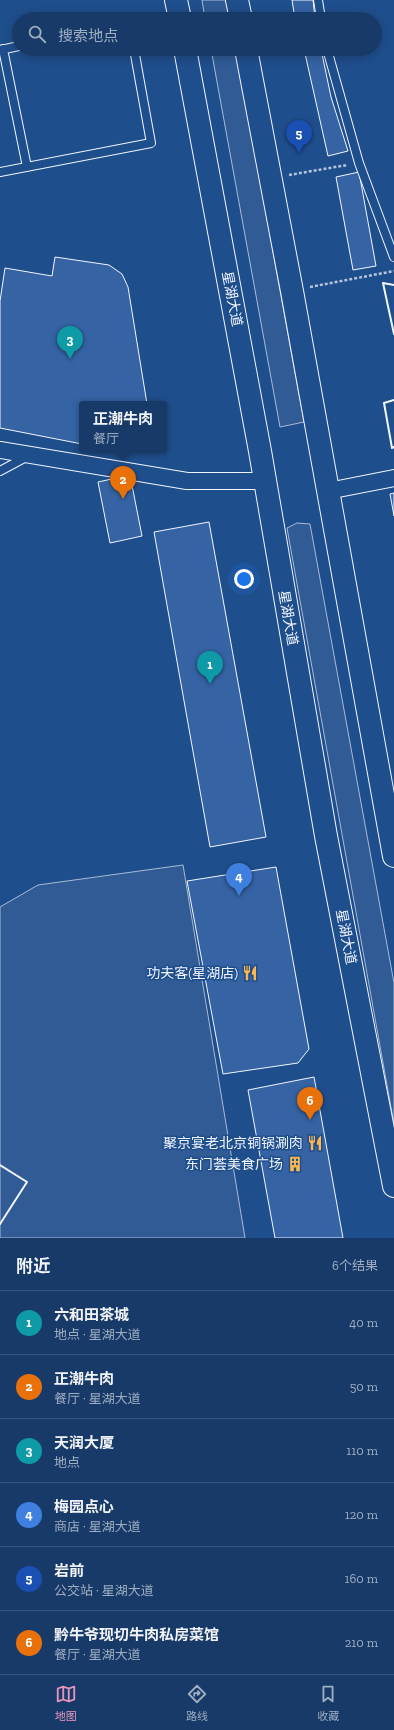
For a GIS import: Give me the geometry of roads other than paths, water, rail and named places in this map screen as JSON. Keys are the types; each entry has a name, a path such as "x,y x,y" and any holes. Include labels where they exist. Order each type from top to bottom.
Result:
{"main road":[{"path":"237,0 240,12"},
{"name":"星湖大道","path":"186,56 264,481 326,836 394,1186"},
{"path":"247,56 292,291 394,856"}],"street":[{"path":"0,450 188,482 264,481"},
{"path":"328,491 394,478"}],"lane":[{"path":"318,0 320,12"},
{"path":"12,47 1,49 28,167"},
{"path":"0,172 151,143 135,56"},
{"path":"329,56 359,163 394,257"},
{"path":"0,471 30,455"}],"place":[{"name":"岩前","path":"299,153"},
{"name":"天润大厦","path":"70,359"},
{"name":"正潮牛肉","path":"123,499"},
{"name":"六和田茶城","path":"210,684"},
{"name":"梅园点心","path":"239,896"},
{"name":"功夫客(星湖店)","path":"250,973"},
{"name":"黔牛爷现切牛肉私房菜馆","path":"310,1120"},
{"name":"聚京宴老北京铜锅涮肉","path":"315,1143"},
{"name":"东门荟美食广场","path":"295,1164"}]}
